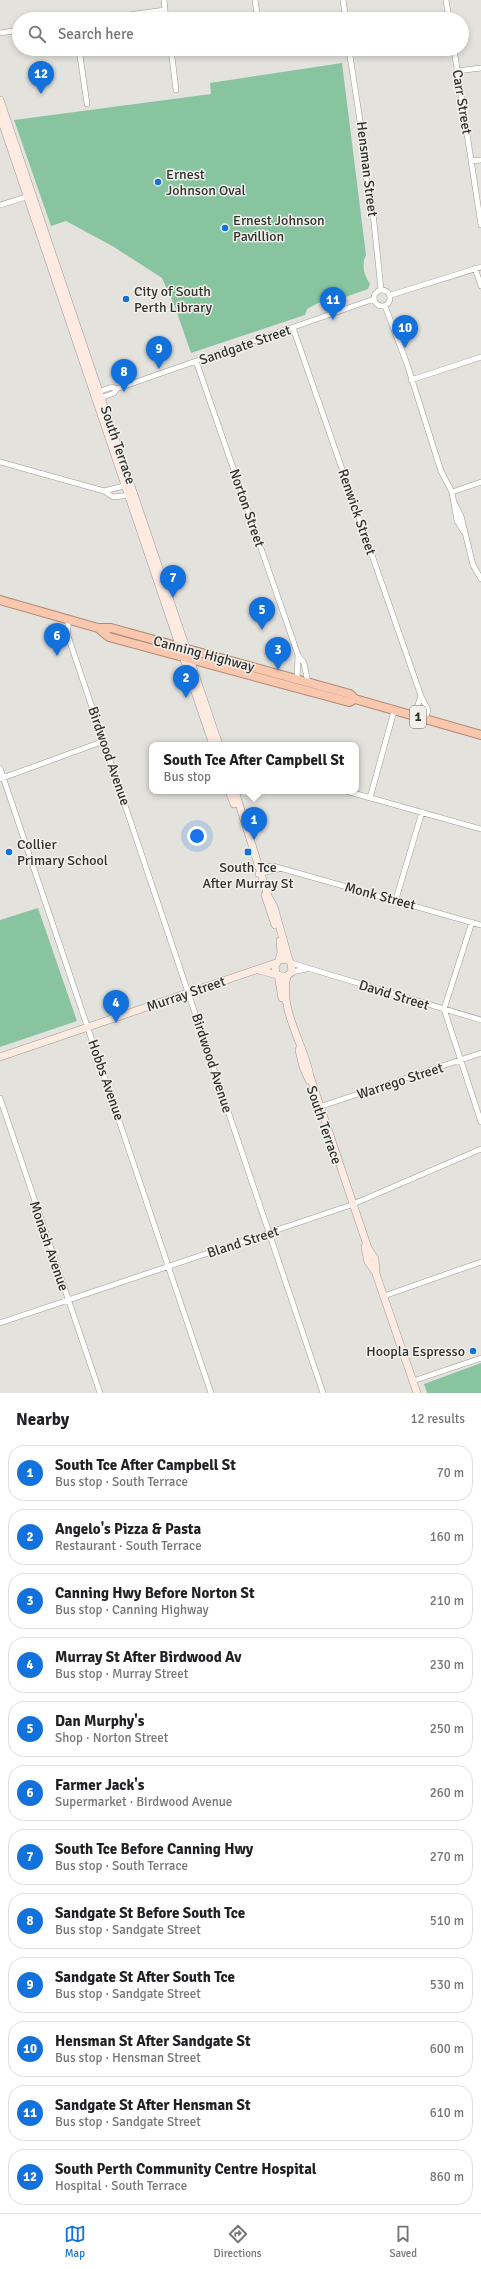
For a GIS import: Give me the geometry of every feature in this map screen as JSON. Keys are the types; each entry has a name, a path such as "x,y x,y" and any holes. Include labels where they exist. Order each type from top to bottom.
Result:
{"highway":[{"name":"Canning Highway","path":"0,600 98,628 111,628 350,694 355,700"},
{"name":"Canning Highway","path":"98,628 109,637 191,660 349,702 355,700 481,735"}],"main road":[{"name":"South Terrace","path":"0,100 30,196 183,648 191,660 218,742"},
{"name":"South Terrace","path":"0,116 30,196"},
{"name":"South Terrace","path":"183,648 182,657 212,742"},
{"path":"230,794 258,870 268,896 274,907 290,962 277,962 280,942 258,870 236,794"},
{"name":"South Terrace","path":"277,962 274,968 277,974 302,1067 320,1107"},
{"name":"Murray Street","path":"0,1057 259,970 266,965 277,962"},
{"name":"South Terrace","path":"290,962 289,974 285,987 286,1000 301,1048 308,1062 310,1076 352,1205 368,1262 376,1274 417,1393"},
{"path":"259,970 277,974 289,974"}],"street":[{"path":"150,12 165,10 164,0"},
{"path":"255,0 257,12"},
{"path":"343,0 345,12"},
{"path":"446,0 448,12"},
{"path":"0,33 12,31"},
{"path":"80,56 87,104"},
{"path":"172,56 176,90"},
{"name":"Hensman Street","path":"350,56 364,141 365,174 372,194 381,289"},
{"name":"Carr Street","path":"455,56 481,225"},
{"path":"457,71 481,68"},
{"path":"471,161 481,160"},
{"path":"0,206 30,196"},
{"path":"391,295 481,267"},
{"path":"475,268 481,286"},
{"path":"381,289 386,290 391,295 390,301 385,306 379,306 374,299 375,294 381,289"},
{"name":"Sandgate Street","path":"98,396 112,387 116,389 374,299"},
{"path":"385,306 441,471 459,510 463,531 473,565 481,579"},
{"name":"Renwick Street","path":"292,328 421,696 428,710 424,719"},
{"path":"411,380 481,357"},
{"name":"Norton Street","path":"196,362 298,655 304,663 308,683"},
{"path":"0,462 104,491 113,498 131,494"},
{"path":"452,492 481,482"},
{"path":"104,491 128,485"},
{"name":"Birdwood Avenue","path":"68,619 68,636 323,1393"},
{"name":"Norton Street","path":"297,680 298,655"},
{"path":"414,716 417,703 421,696"},
{"path":"370,798 394,711"},
{"path":"2,778 104,741"},
{"name":"Hobbs Avenue","path":"0,768 2,778 170,1266 211,1393"},
{"path":"356,794 481,829"},
{"path":"396,899 422,812"},
{"name":"Monk Street","path":"258,870 273,866 278,869 396,899 481,925"},
{"path":"472,922 444,1009 460,1062 481,1122"},
{"name":"David Street","path":"290,962 299,964 306,969 481,1020"},
{"name":"David Street","path":"289,974 306,969"},
{"name":"Warrego Street","path":"320,1107 460,1062 481,1053"},
{"name":"Monash Avenue","path":"0,1098 100,1393"},
{"name":"Bland Street","path":"0,1323 352,1205 481,1149"},
{"path":"384,1296 481,1262"},
{"path":"413,1381 481,1358"}],"green space":[{"path":"342,63 366,255 364,259 364,270 370,284 368,289 334,301 318,303 307,309 305,315 191,353 175,307 162,278 114,247 66,221 51,226 14,120 211,94 210,83"},
{"path":"38,908 77,1021 0,1047 0,920"},
{"path":"481,1363 481,1393 427,1393 424,1384"}],"place":[{"name":"South Perth Community Centre Hospital","path":"41,94"},
{"name":"Ernest Johnson Oval","path":"158,182"},
{"name":"Ernest Johnson Pavillion","path":"225,228"},
{"name":"City of South Perth Library","path":"126,299"},
{"name":"Sandgate St After Hensman St","path":"333,320"},
{"name":"Hensman St After Sandgate St","path":"405,348"},
{"name":"Sandgate St After South Tce","path":"159,369"},
{"name":"Sandgate St Before South Tce","path":"124,392"},
{"name":"South Tce Before Canning Hwy","path":"173,598"},
{"name":"Dan Murphy's","path":"262,630"},
{"name":"Farmer Jack's","path":"57,656"},
{"name":"Canning Hwy Before Norton St","path":"278,670"},
{"name":"Angelo's Pizza & Pasta","path":"186,698"},
{"name":"South Tce After Campbell St","path":"254,840"},
{"name":"Collier Primary School","path":"9,852"},
{"name":"South Tce After Murray St","path":"248,852"},
{"name":"Murray St After Birdwood Av","path":"116,1023"},
{"name":"Hoopla Espresso","path":"473,1351"}]}
